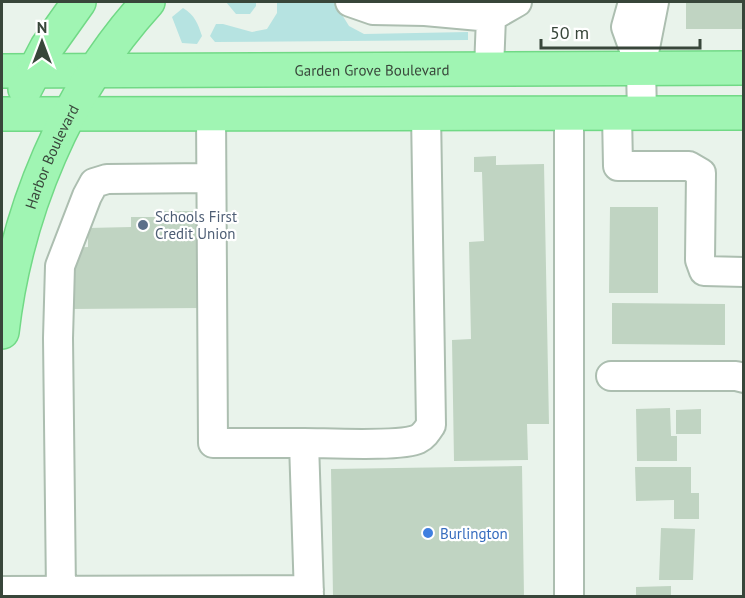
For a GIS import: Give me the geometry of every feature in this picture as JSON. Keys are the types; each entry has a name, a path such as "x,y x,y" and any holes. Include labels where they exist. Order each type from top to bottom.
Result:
{"main road":[{"path":"5,120 47,47 79,2"},
{"name":"Harbor Boulevard","path":"2,332 10,273 22,231 45,166 68,113 133,18 148,2"},
{"name":"Garden Grove Boulevard","path":"2,71 744,68"},
{"path":"426,113 433,96 441,89 512,82 518,75 504,69"},
{"path":"5,120 68,113 744,113"}],"lane":[{"path":"350,2 373,10 425,11 491,17 517,2"},
{"path":"633,2 626,27 641,68"},
{"path":"654,2 618,166 689,166 701,173 700,260 704,271 744,272"},
{"path":"491,17 504,69"},
{"path":"211,113 213,443 398,443 416,440 425,434 430,425 426,113"},
{"path":"569,114 569,597"},
{"path":"61,591 58,338 60,266 94,183 107,179 211,178"},
{"path":"611,376 736,376 744,378"},
{"path":"2,591 114,594 309,593 304,443"}],"shaded area":[{"path":"226,2 256,2 256,6 250,14 236,14"},
{"path":"277,2 337,2 336,5 349,26 364,34 468,32 468,40 215,42 210,36 216,24 252,32 267,29 277,13"},
{"path":"183,8 193,17 199,28 202,36 197,44 182,43 172,17"}],"building":[{"path":"686,2 744,2 744,29 686,29"},
{"path":"496,156 496,165 544,164 549,424 527,424 528,460 454,461 452,340 471,339 469,242 484,241 482,172 474,172 474,157"},
{"path":"610,207 658,207 658,293 609,293"},
{"path":"160,211 199,211 200,308 70,309 69,248 88,247 88,228 131,227 131,217 160,217"},
{"path":"612,303 725,304 725,345 612,344"},
{"path":"670,408 671,436 677,436 677,461 637,461 636,409"},
{"path":"701,409 701,434 676,434 676,410"},
{"name":"Burlington","path":"522,466 524,596 333,596 331,469"},
{"path":"635,467 691,467 691,493 699,493 699,519 674,519 674,500 636,501"},
{"path":"661,528 695,529 693,580 659,580"},
{"path":"671,586 671,596 636,596 636,587"}],"place":[{"name":"Schools First Credit Union","path":"143,225"},
{"name":"Burlington","path":"428,533"}]}
